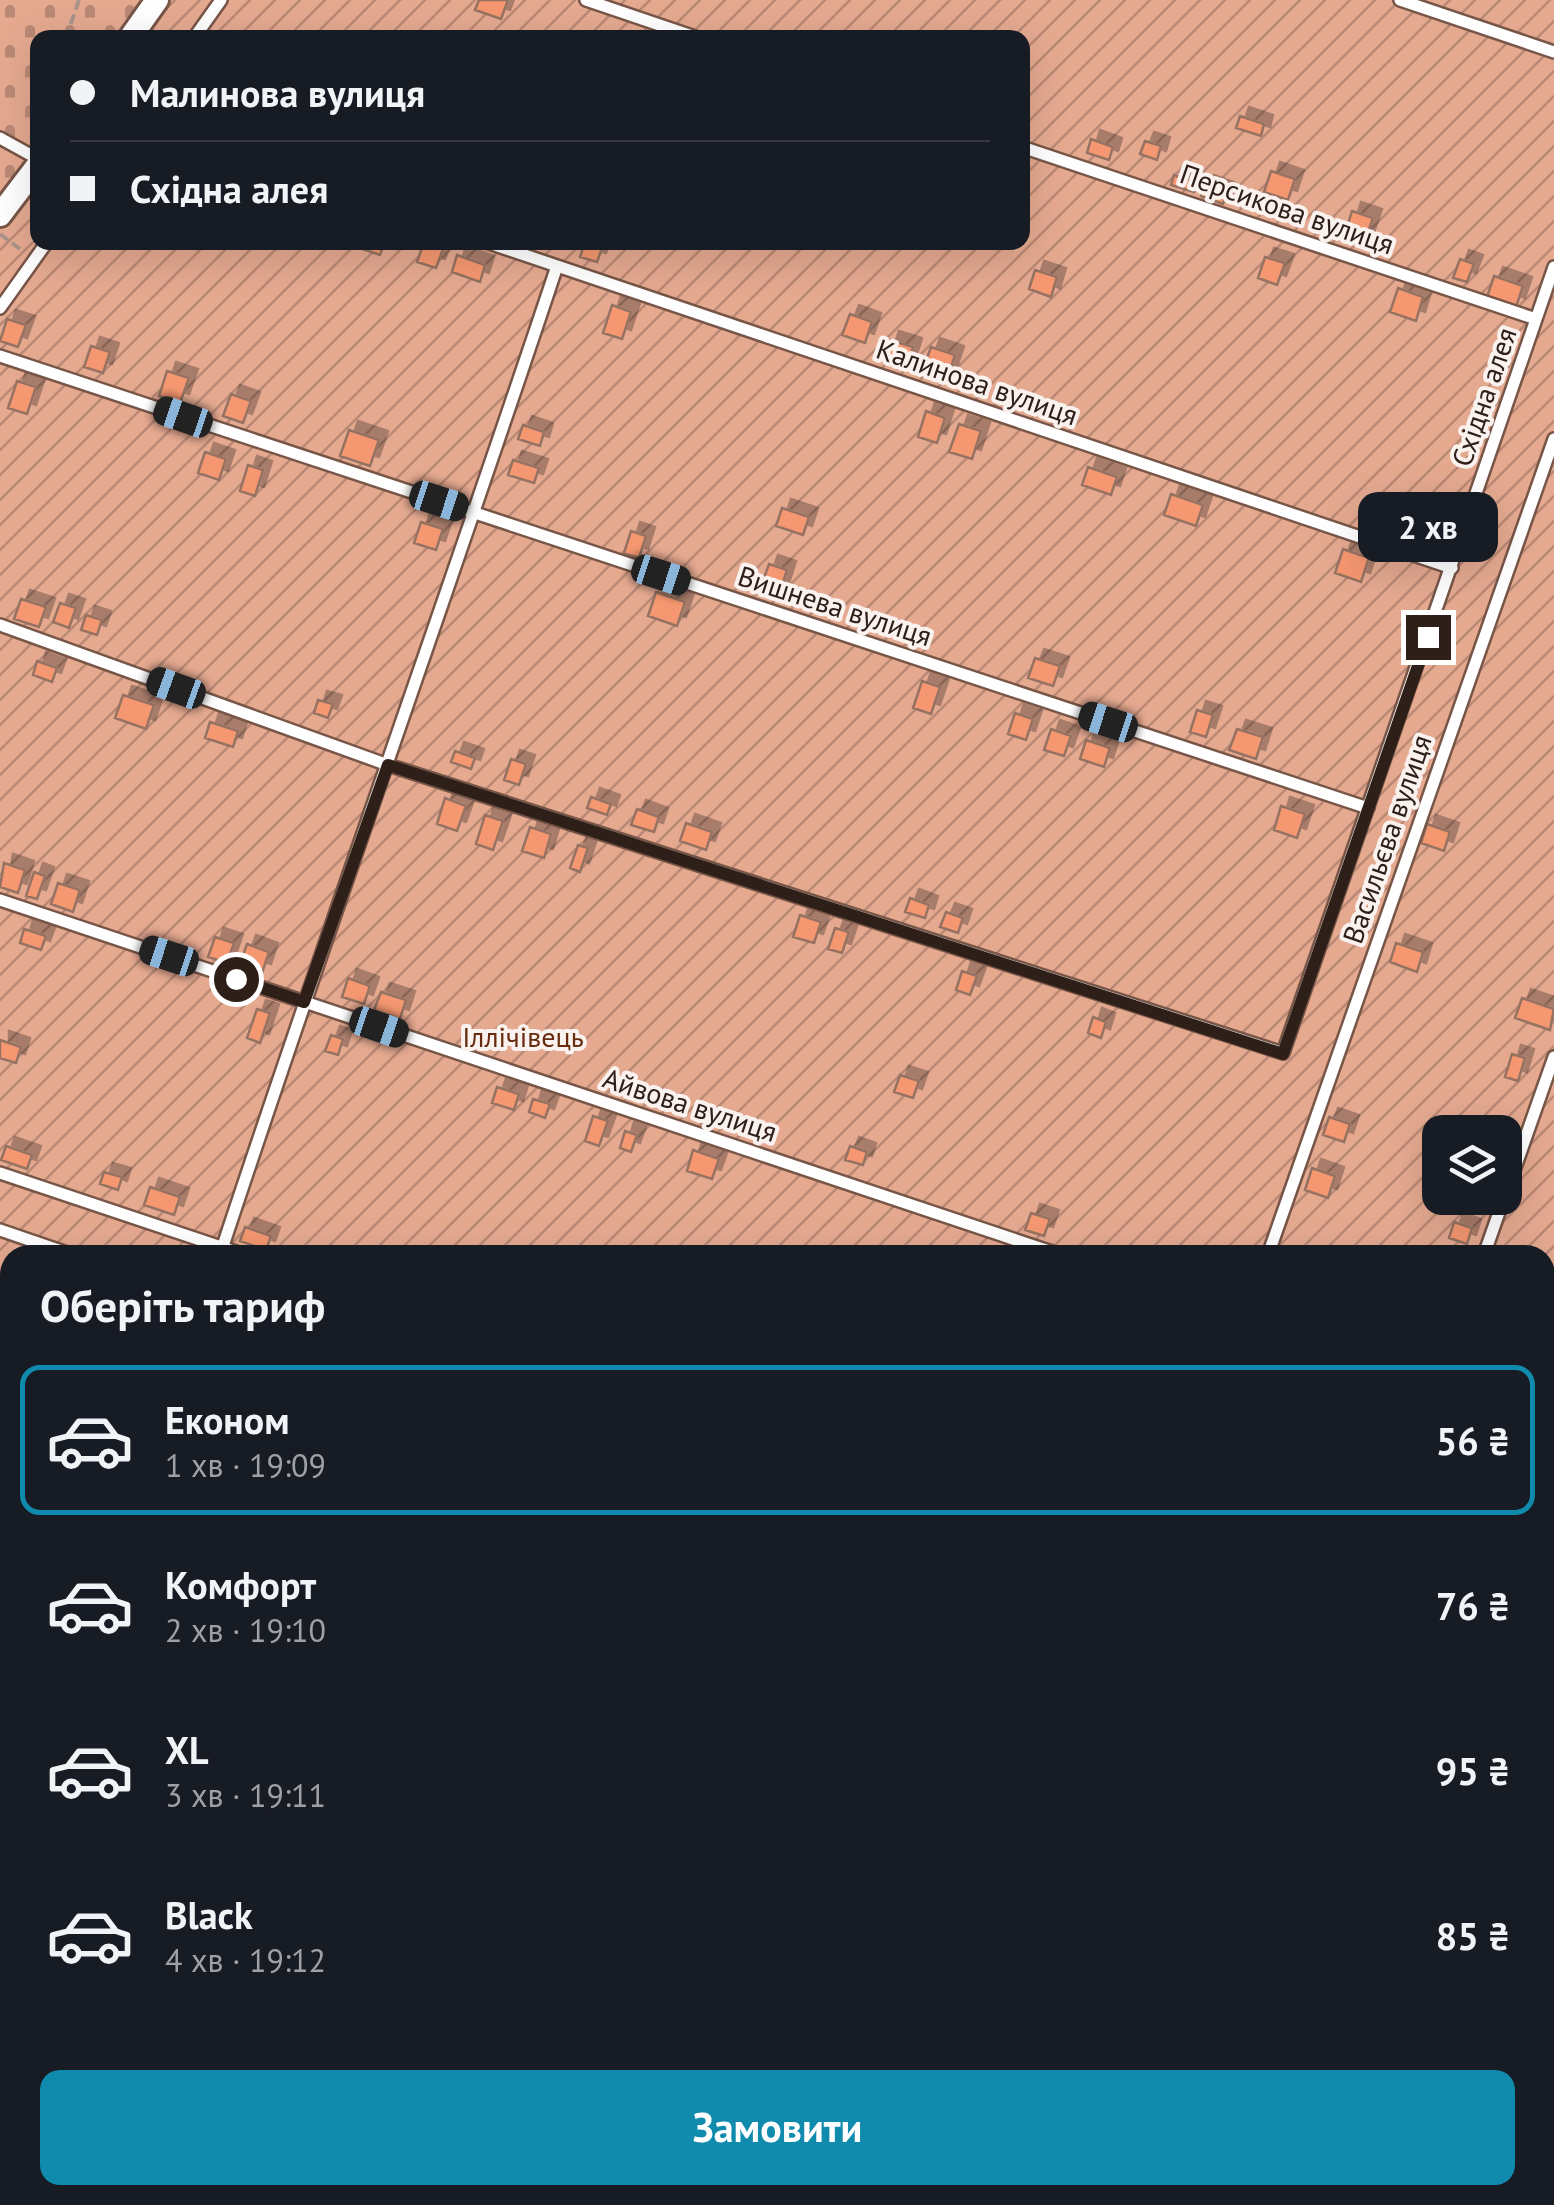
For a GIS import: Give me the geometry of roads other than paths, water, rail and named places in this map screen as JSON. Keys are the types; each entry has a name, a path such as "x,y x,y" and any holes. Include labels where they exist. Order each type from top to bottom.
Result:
{"street":[{"path":"136,30 157,0"},
{"path":"0,215 30,165"}],"lane":[{"path":"200,30 221,0"},
{"path":"586,0 674,30"},
{"path":"1400,0 1554,52"},
{"path":"0,138 30,156"},
{"name":"Персикова вулиця","path":"1030,149 1536,319"},
{"path":"0,308 42,250"},
{"name":"Калинова вулиця","path":"510,250 1452,568"},
{"path":"223,1245 557,266"},
{"name":"Східна алея","path":"388,765 1283,1054 1554,267"},
{"name":"Вишнева вулиця","path":"0,356 1368,808"},
{"name":"Васильєва вулиця","path":"1272,1245 1554,439"},
{"path":"0,625 388,765"},
{"name":"Айвова вулиця","path":"0,900 1030,1245"},
{"path":"1522,1148 1554,1057"},
{"path":"0,1173 204,1245"},
{"path":"1488,1245 1498,1215"},
{"path":"0,1230 44,1245"}],"park label":[{"name":"Іллічівець","path":"523,1037"}]}
